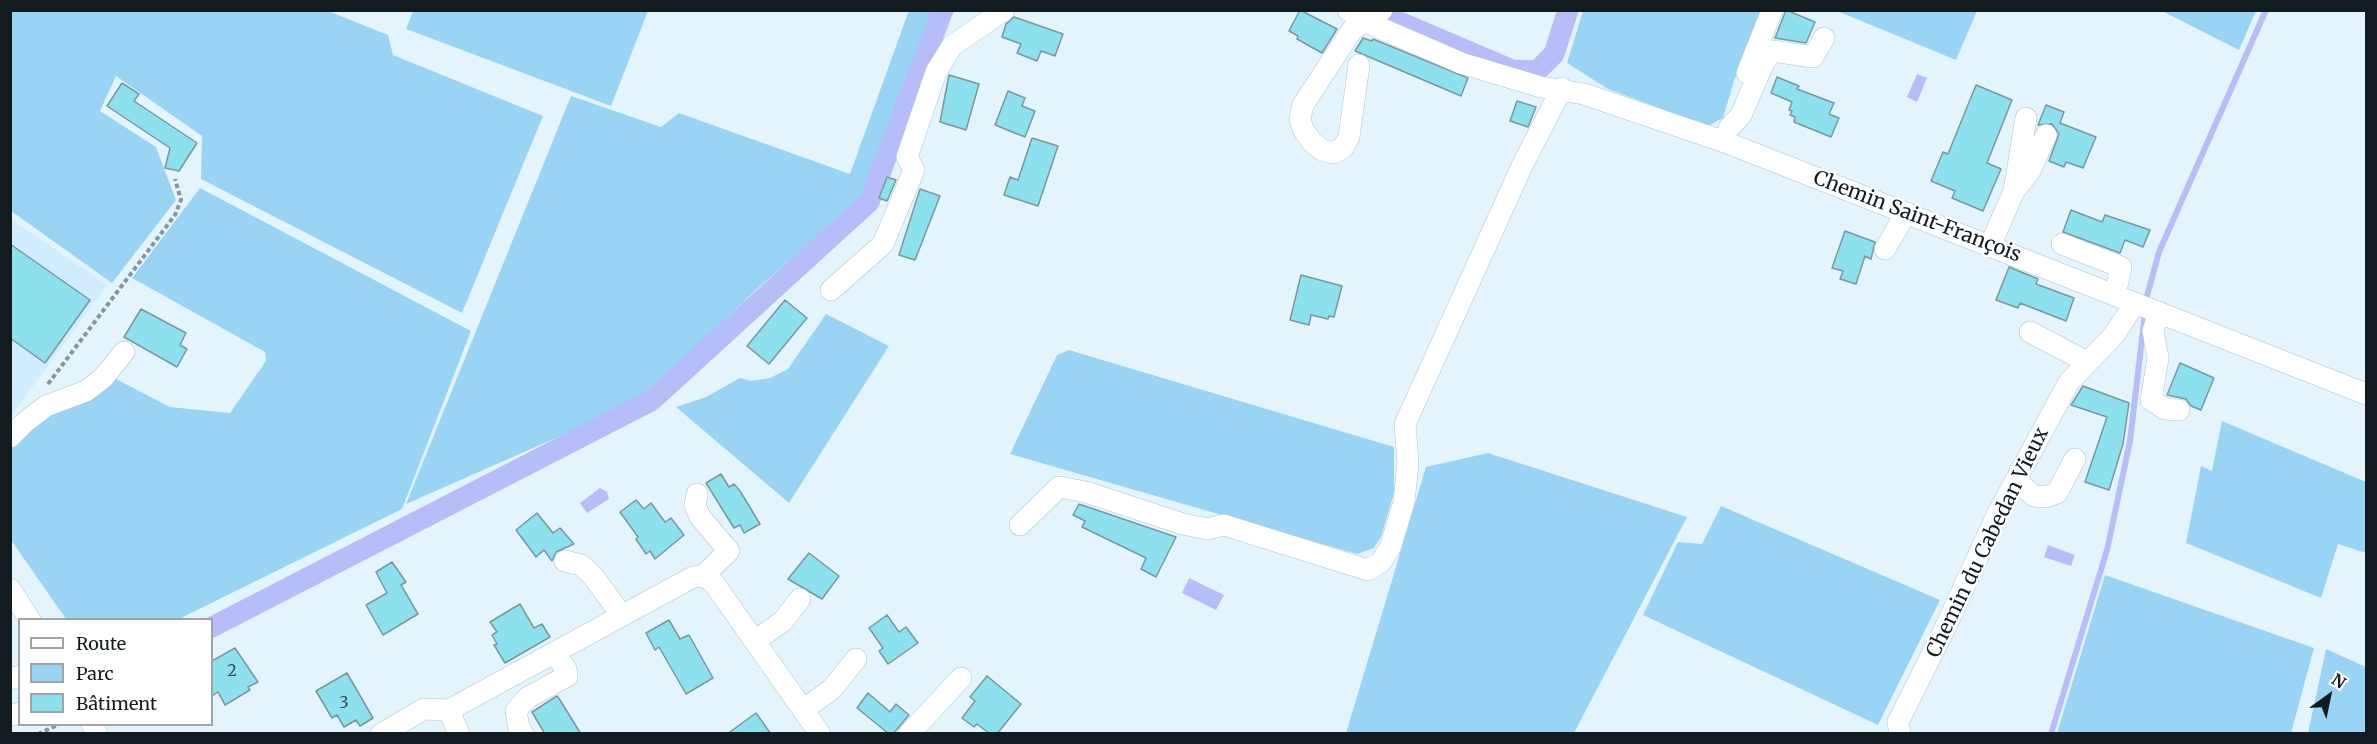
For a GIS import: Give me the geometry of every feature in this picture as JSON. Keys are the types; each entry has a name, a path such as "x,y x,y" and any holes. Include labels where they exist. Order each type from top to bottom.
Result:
{"street":[{"path":"831,290 883,244 914,170 907,157 936,72 952,46 1004,10"},
{"path":"1727,135 1738,98 1772,10"},
{"path":"1359,65 1349,137 1342,148 1333,153 1322,150 1311,141 1303,129 1300,119 1303,105 1365,14"},
{"name":"Chemin Saint-François","path":"1365,14 1461,63 1541,87 1562,88 1727,135 1906,213 2367,394"},
{"path":"1727,135 1741,115 1764,62 1773,51 1813,57 1824,38"},
{"path":"1020,525 1059,487 1086,492 1183,524 1207,529 1224,525 1368,570 1381,562 1390,548 1404,502 1408,463 1405,424 1522,166 1562,88"},
{"path":"1990,246 2014,191 2026,118"},
{"path":"2014,191 2030,171 2046,135"},
{"path":"1885,249 1906,213"},
{"path":"2062,244 2121,267 2115,295"},
{"path":"2147,307 2158,358 2151,400 2165,409 2179,410"},
{"name":"Chemin du Cabedan Vieux","path":"1900,734 1898,722 1946,626 1998,513 2069,382 2114,335 2147,307"},
{"path":"2030,332 2087,362"},
{"path":"10,437 46,406 86,391 103,378 124,352"},
{"path":"2018,476 2021,485 2034,496 2045,497 2057,493 2075,459"},
{"path":"697,494 695,505 700,517 729,551 703,576"},
{"path":"565,561 581,565 593,576 622,616"},
{"path":"381,734 424,709 449,710 693,577 703,576 713,582 820,734"},
{"path":"10,589 29,618"},
{"path":"755,641 783,621 800,599"},
{"path":"523,734 516,711 527,698 567,676 566,669 554,653"},
{"path":"803,710 832,688 856,659"},
{"path":"909,734 961,678"},
{"path":"449,710 459,734"}],"path":[{"path":"47,385 175,214 181,200 175,179"},
{"path":"38,734 56,726"}],"shaded area":[{"path":"1917,74 1927,78 1917,102 1907,97"},
{"path":"11,219 107,285 11,416"},
{"path":"600,488 607,492 609,499 587,513 580,503"},
{"path":"2048,545 2075,555 2071,566 2044,557"},
{"path":"1189,578 1224,595 1216,610 1182,593"}],"green space":[{"path":"11,10 328,11 388,35 393,55 543,116 462,313 201,179 202,136 116,76 100,111 156,147 176,200 112,283 11,211"},
{"path":"413,10 648,11 611,106 406,29"},
{"path":"909,10 938,11 865,194 756,290 640,401 406,504 571,96 661,127 679,113 850,174"},
{"path":"1583,11 1761,11 1734,81 1723,118 1708,126 1608,89 1567,63"},
{"path":"1837,11 1977,11 1956,60"},
{"path":"2162,11 2256,11 2239,50"},
{"path":"200,188 471,331 402,509 181,618 65,618 11,540 10,448 35,422 114,378 170,407 230,413 266,361 265,352 132,278"},
{"path":"826,314 889,346 789,503 676,407 706,397 740,378 751,381 770,378 788,369"},
{"path":"1069,350 1394,447 1394,493 1381,537 1374,548 1357,554 1010,454 1057,355"},
{"path":"2222,421 2366,482 2366,553 2338,544 2321,598 2186,543 2201,466 2212,471"},
{"path":"1488,453 1687,517 1574,733 1346,733 1426,467"},
{"path":"1721,506 1940,600 1878,725 1643,615 1678,542 1702,544"},
{"path":"2105,575 2314,648 2291,733 2057,733"},
{"path":"2326,649 2366,667 2366,733 2308,733"}],"building":[{"path":"1300,10 1337,29 1322,53 1297,39 1298,36 1289,31"},
{"path":"1786,10 1815,22 1806,43 1775,38"},
{"path":"1014,17 1063,34 1055,56 1041,51 1037,61 1017,53 1021,44 1002,37 1006,24"},
{"path":"1363,38 1372,41 1373,39 1468,78 1461,96 1355,51"},
{"path":"949,75 979,84 966,130 940,122"},
{"path":"1777,77 1799,86 1797,89 1834,103 1829,114 1839,118 1831,137 1794,122 1795,117 1790,115 1792,111 1789,110 1792,102 1771,93"},
{"path":"122,83 139,94 134,101 197,143 179,171 165,168 170,148 107,106"},
{"path":"1976,85 2012,100 1987,163 2001,169 1983,211 1952,198 1955,191 1931,181 1943,152 1948,154"},
{"path":"1008,91 1025,98 1022,106 1035,111 1025,137 995,125"},
{"path":"1517,101 1536,107 1528,127 1510,121"},
{"path":"2046,105 2064,112 2060,123 2096,137 2083,168 2066,162 2064,167 2049,161 2059,134 2052,124 2038,125"},
{"path":"1032,138 1058,146 1038,206 1004,195 1010,177 1018,180"},
{"path":"887,177 896,180 887,201 879,198"},
{"path":"920,189 940,196 915,260 899,255"},
{"path":"2071,210 2102,222 2105,215 2150,230 2143,247 2125,240 2120,253 2063,232"},
{"path":"1845,231 1875,242 1871,259 1865,256 1856,284 1840,279 1843,271 1832,268"},
{"path":"10,244 90,300 45,363 10,338"},
{"path":"2009,267 2038,279 2036,284 2074,298 2066,321 2020,303 2018,308 1996,300"},
{"path":"1301,275 1342,286 1334,317 1329,316 1328,319 1311,315 1309,325 1290,320"},
{"path":"785,300 807,318 769,364 747,346"},
{"path":"141,309 186,333 180,345 187,349 177,367 124,337"},
{"path":"2180,363 2214,378 2201,410 2191,406 2186,399 2167,395"},
{"path":"2083,386 2129,403 2123,444 2109,490 2085,482 2107,417 2071,405"},
{"path":"721,474 729,487 734,484 740,491 760,524 744,533 740,525 734,528 706,483"},
{"path":"636,500 644,509 651,503 665,522 671,518 684,535 655,559 650,551 646,554 636,539 638,537 620,512"},
{"path":"1079,504 1176,537 1156,577 1141,569 1146,558 1082,527 1085,521 1073,515"},
{"path":"537,513 553,533 560,528 574,544 556,552 552,561 544,550 536,557 516,530"},
{"path":"809,553 839,576 822,599 788,579"},
{"path":"392,562 406,582 401,585 418,614 383,635 366,605 387,593 376,572"},
{"path":"520,604 534,628 542,624 550,637 505,663 494,645 497,644 492,635 497,632 490,622"},
{"path":"887,615 899,632 906,627 918,643 888,664 879,651 883,648 869,628"},
{"path":"669,620 680,639 689,635 713,678 686,694 659,647 655,650 646,633"},
{"path":"235,648 258,682 248,687 250,690 225,705 218,692 213,695 213,660"},
{"path":"347,673 373,718 360,726 356,720 344,727 337,715 332,718 316,691"},
{"path":"987,676 1021,704 997,734 990,734 977,724 974,727 962,718 975,701 970,697"},
{"path":"868,693 890,712 896,704 909,715 893,734 889,734 857,708"},
{"path":"557,696 581,734 545,734 532,712"},
{"path":"756,713 771,734 727,734"}],"waterway":[{"path":"213,626 651,401 869,202 943,10"},
{"path":"1371,10 1512,70 1537,71 1554,54 1568,10"},
{"path":"2051,734 2107,550 2130,441 2147,296 2159,252 2266,10"}]}
